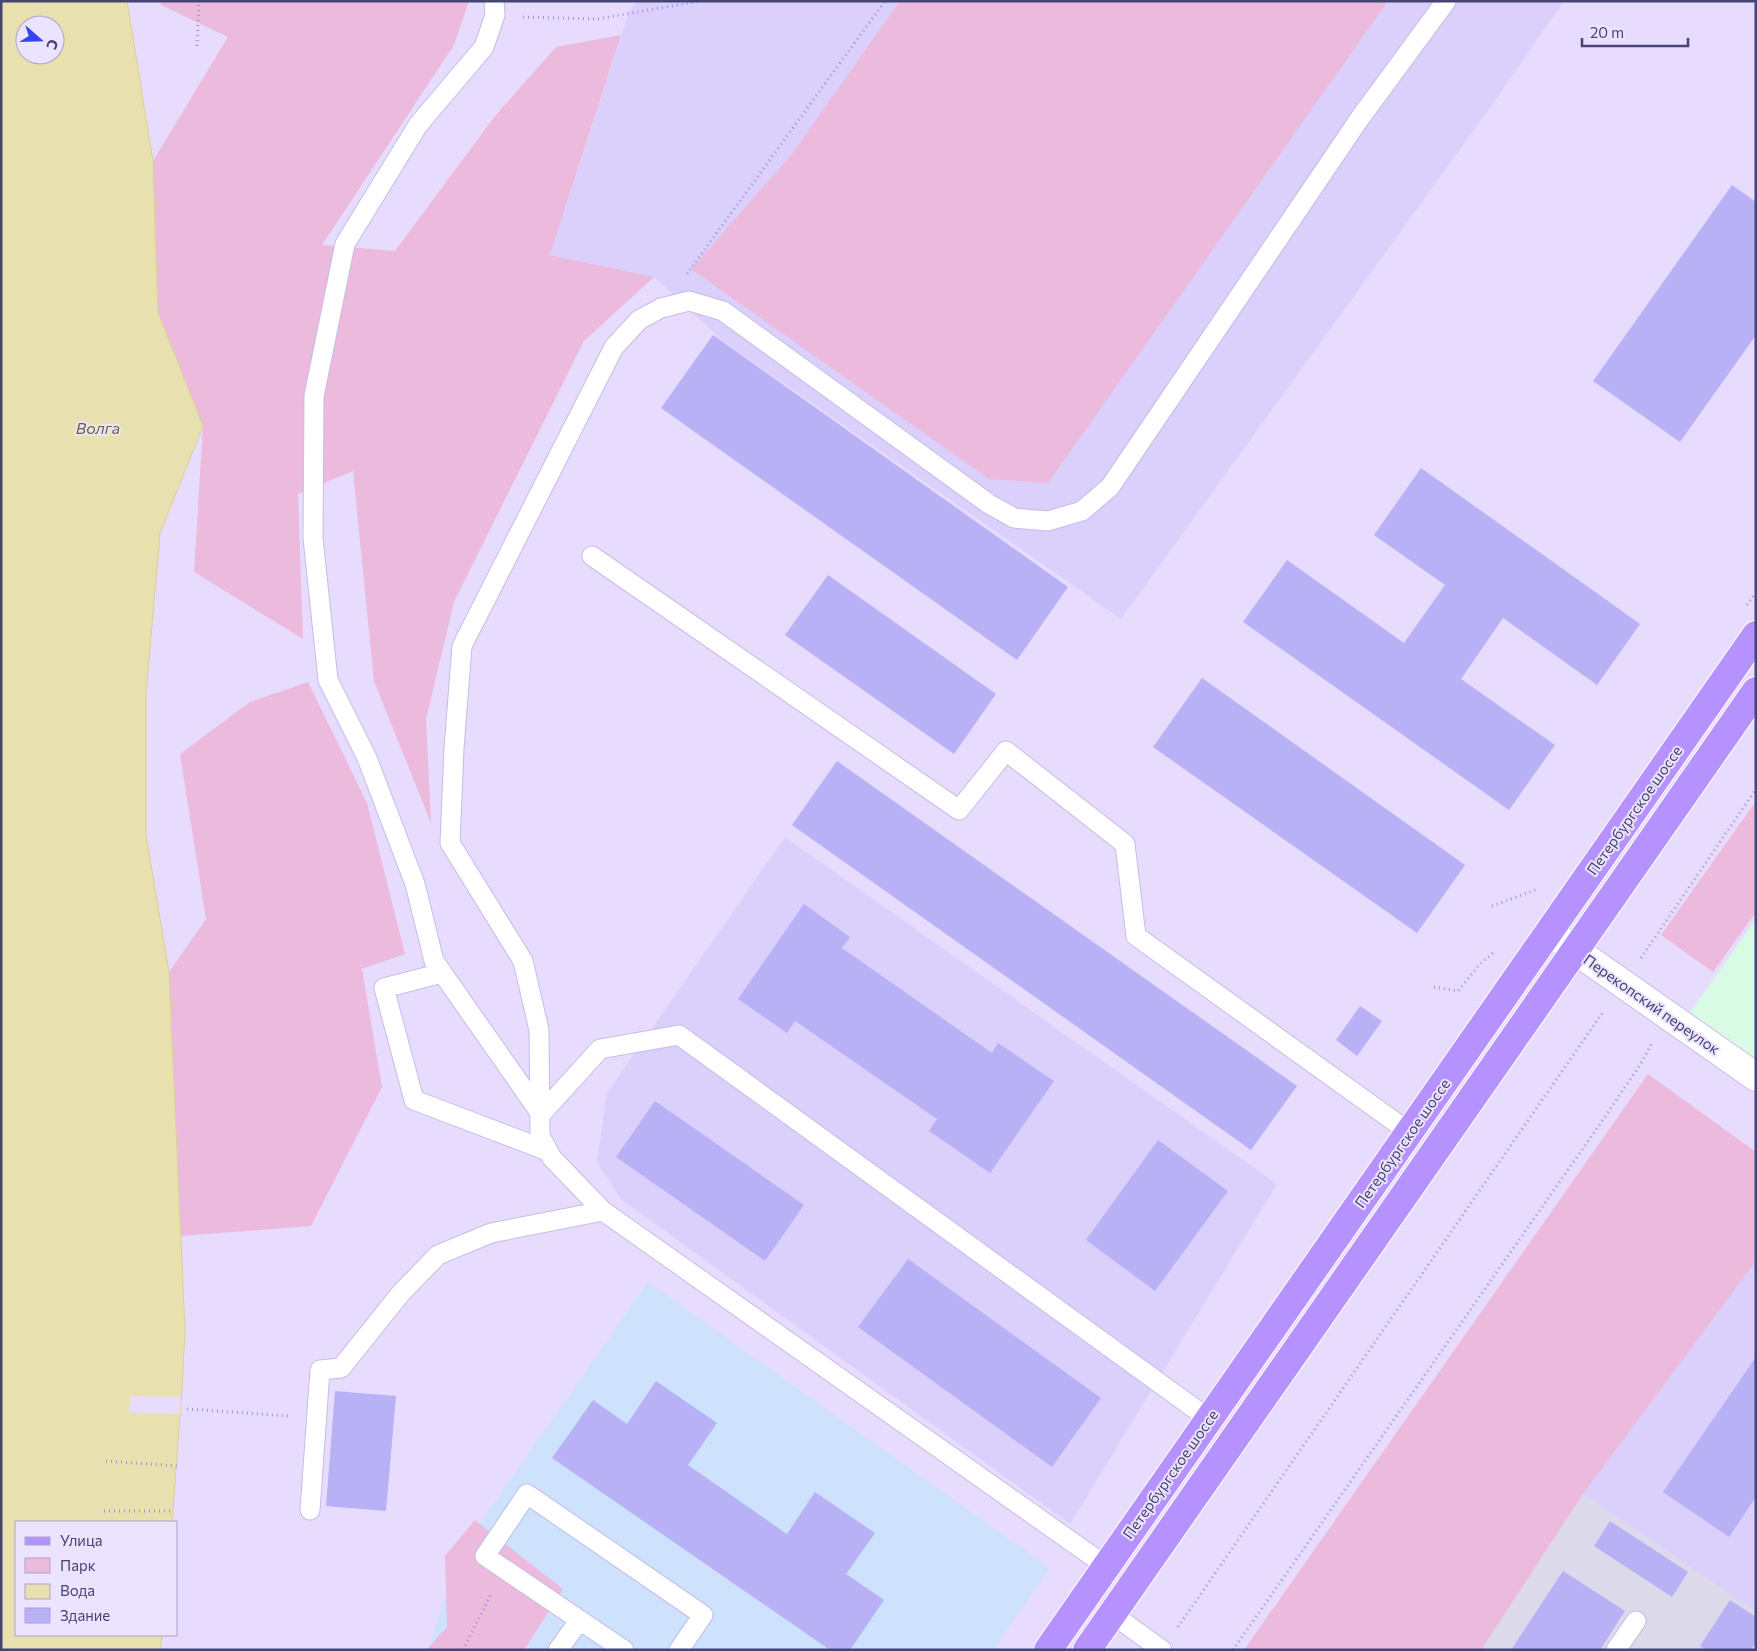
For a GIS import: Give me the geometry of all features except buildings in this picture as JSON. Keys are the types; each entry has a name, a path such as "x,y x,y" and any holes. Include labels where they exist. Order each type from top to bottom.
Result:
{"main road":[{"name":"Петербургское шоссе","path":"1048,1650 1756,635"},
{"path":"1087,1650 1756,692"},
{"path":"1106,1566 1113,1578 1115,1591 1110,1618"}],"street":[{"name":"Перекопский переулок","path":"1549,932 1756,1077"}],"lane":[{"path":"1106,1566 603,1211 552,1158 540,1136 540,1030 523,961 450,843 454,748 462,646 614,347 639,320 661,308 689,301 724,311 989,504 1014,518 1048,521 1082,511 1110,487 1360,118 1446,1"},
{"path":"495,8 484,47 418,125 345,244 314,396 313,538 328,680 367,758 414,884 434,961 541,1114"},
{"path":"592,556 959,810 1006,751 1125,844 1136,936 1409,1132"},
{"path":"442,972 384,988 414,1100 548,1151"},
{"path":"541,1114 600,1049 679,1036 1209,1419"},
{"path":"310,1510 320,1370 341,1368 401,1293 438,1256 491,1233 603,1211"},
{"path":"624,1650 484,1556 527,1494 703,1615 680,1650"},
{"path":"1110,1618 1162,1650"},
{"path":"558,1650 579,1621"},
{"path":"1616,1650 1636,1621"}],"path":[{"path":"196,46 199,1"},
{"path":"495,8 597,19 700,1"},
{"path":"661,308 885,1"},
{"path":"1648,964 1640,959 1756,789"},
{"path":"1492,906 1546,886"},
{"path":"1174,1633 1603,1012 1611,1017"},
{"path":"1233,1650 1605,1116 1640,1065 1653,1040"},
{"path":"187,1409 317,1418"},
{"path":"106,1461 176,1466"},
{"path":"104,1511 173,1511"},
{"path":"463,1650 505,1569"}],"shaded area":[{"path":"636,1 1564,1 1484,116 1121,619 724,342 654,277 550,255 628,15"},
{"path":"785,837 1277,1184 1070,1524 622,1200 597,1162 607,1093"},
{"path":"1756,919 1756,1061 1688,1015"},
{"path":"1756,1261 1756,1612 1583,1494"},
{"path":"648,1282 1050,1568 993,1650 428,1650 458,1555"},
{"path":"1583,1494 1756,1612 1756,1650 1481,1650"}],"green space":[{"path":"161,1 469,1 454,45 322,245 395,251 495,116 556,47 621,35 550,255 654,277 584,341 454,602 426,719 431,823 374,681 353,471 298,494 303,639 194,572 203,426 158,312 153,161 228,37 161,5"},
{"path":"900,1 1388,1 1048,483 989,479 691,269 792,154"},
{"path":"308,682 367,803 405,954 362,969 382,1087 311,1226 181,1236 169,972 206,919 180,754 250,702"},
{"path":"1756,801 1756,912 1713,972 1661,935"},
{"path":"1648,1074 1756,1152 1756,1261 1583,1494 1481,1650 1244,1650"},
{"path":"475,1520 563,1589 524,1650 426,1650 447,1627 445,1556"}],"water":[{"name":"Волга","path":"1,1 127,1 153,161 158,312 203,426 160,533 146,694 146,835 169,972 185,1330 172,1521 15,1521 15,1636 162,1636 160,1650 1,1650"}],"pier":[{"path":"130,1396 181,1397 180,1414 129,1413"}]}
